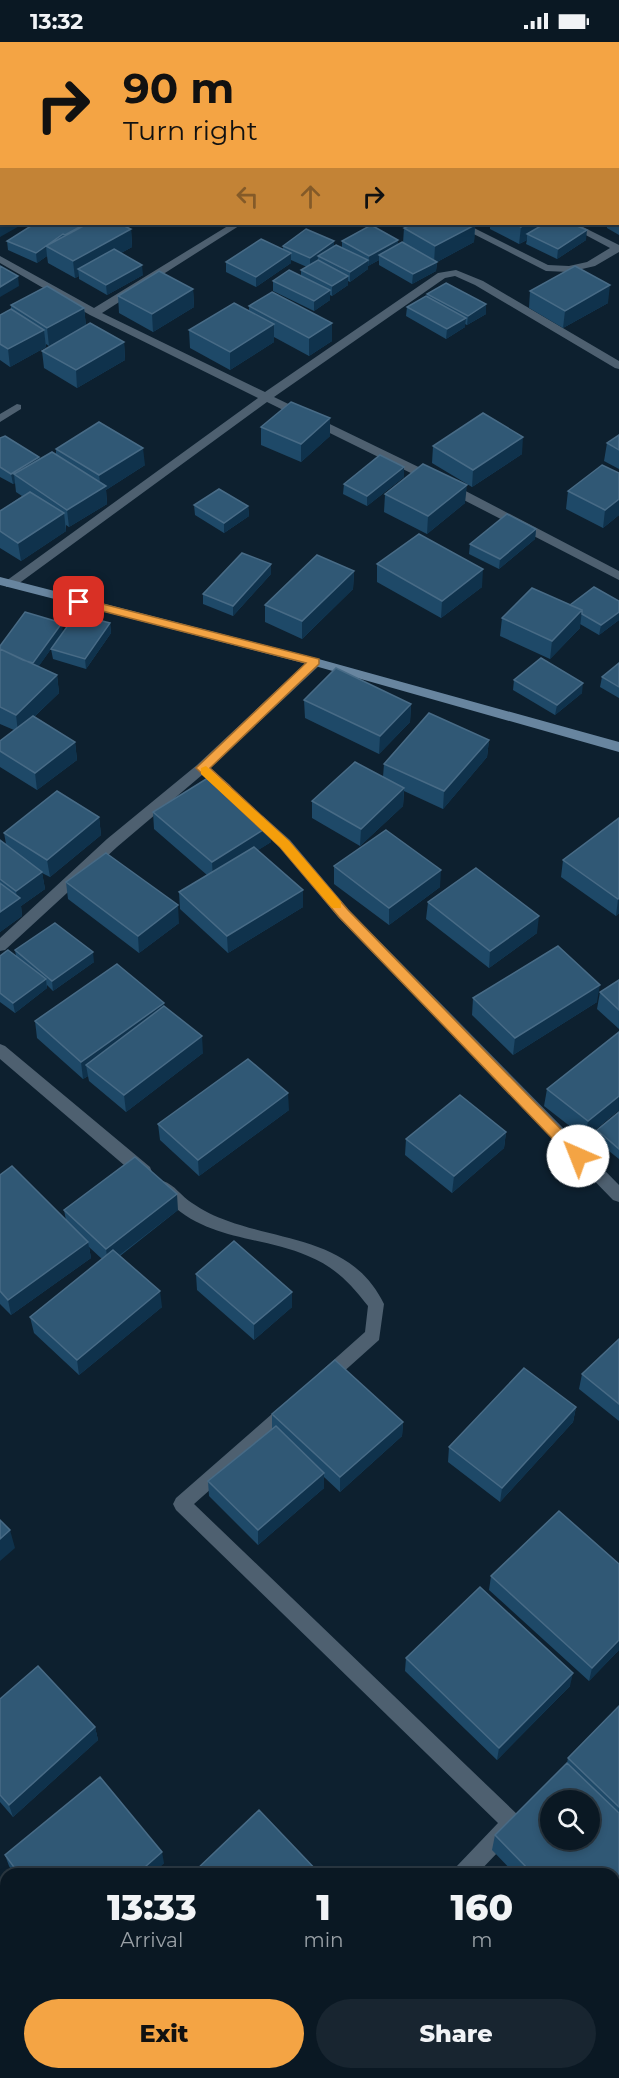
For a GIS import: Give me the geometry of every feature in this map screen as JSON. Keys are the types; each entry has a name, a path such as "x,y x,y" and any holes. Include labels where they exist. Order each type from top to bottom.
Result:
{"street":[{"path":"94,313 235,225"},
{"path":"461,225 546,268 569,269 591,264 619,248"},
{"path":"572,225 619,248"},
{"path":"0,259 94,313 266,397 619,576"},
{"path":"5,583 442,275 456,273 479,283 619,366"},
{"path":"0,419 17,407"},
{"path":"5,583 315,662 619,747"},
{"path":"0,946 112,843 202,768 315,662"},
{"path":"202,768 285,844 344,914 619,1195"},
{"path":"0,1050 185,1207 224,1227 312,1250 352,1273 375,1304 373,1335 182,1504 512,1823"},
{"path":"469,1868 528,1805"}],"building":[{"path":"32,225 83,225 63,234 36,253 7,241"},
{"path":"85,225 122,225 131,229 73,261 46,246"},
{"path":"371,225 398,240 369,256 342,241"},
{"path":"411,225 475,225 435,246 404,228"},
{"path":"542,225 574,225 587,230 558,249 527,234"},
{"path":"306,229 334,241 310,258 283,246"},
{"path":"261,239 291,253 256,277 226,262"},
{"path":"402,242 437,262 413,274 379,255"},
{"path":"336,245 368,260 350,272 318,256"},
{"path":"114,249 142,265 106,285 78,269"},
{"path":"318,260 348,276 332,286 301,270"},
{"path":"0,266 18,276 0,287"},
{"path":"575,266 610,285 565,311 530,291"},
{"path":"289,270 330,290 314,301 273,281"},
{"path":"159,271 193,289 152,314 118,296"},
{"path":"446,283 486,304 468,316 427,294"},
{"path":"47,286 84,308 47,328 11,305"},
{"path":"272,292 332,323 309,338 249,306"},
{"path":"426,296 466,318 447,329 407,307"},
{"path":"234,303 274,324 230,352 189,330"},
{"path":"11,309 44,330 8,349 0,344 0,315"},
{"path":"90,323 124,342 76,370 42,351"},
{"path":"291,402 330,418 301,444 261,427"},
{"path":"483,413 523,437 473,470 433,446"},
{"path":"99,422 143,448 99,475 56,449"},
{"path":"619,435 619,450 607,443"},
{"path":"5,436 39,457 11,474 0,467 0,438"},
{"path":"52,452 106,486 67,510 14,474"},
{"path":"380,455 404,467 367,496 344,484"},
{"path":"423,464 467,485 428,516 385,494"},
{"path":"602,465 619,473 619,499 605,510 568,491"},
{"path":"219,489 248,506 224,523 194,505"},
{"path":"30,492 64,513 18,543 0,531 0,511"},
{"path":"507,514 536,529 500,559 470,544"},
{"path":"419,534 483,569 442,601 377,564"},
{"path":"242,553 271,564 233,606 203,594"},
{"path":"317,555 354,571 302,621 265,605"},
{"path":"594,587 619,601 619,612 601,625 582,614 582,610 570,605"},
{"path":"532,588 582,610 552,641 502,618"},
{"path":"25,612 62,623 33,663 0,649"},
{"path":"76,614 110,623 85,659 51,649"},
{"path":"0,649 57,675 16,715 0,707"},
{"path":"541,658 583,683 557,705 514,680"},
{"path":"619,663 619,687 602,677"},
{"path":"336,668 411,704 380,736 304,700"},
{"path":"429,713 489,740 444,791 384,764"},
{"path":"33,716 75,742 35,773 0,751 0,741"},
{"path":"355,762 404,788 361,829 312,801"},
{"path":"211,776 271,825 212,862 153,812"},
{"path":"57,791 99,817 47,860 4,833"},
{"path":"619,818 619,898 618,899 563,860"},
{"path":"386,830 441,870 389,908 334,866"},
{"path":"0,840 42,872 16,891 0,879"},
{"path":"254,847 303,890 227,936 179,892"},
{"path":"106,853 178,905 138,936 66,882"},
{"path":"476,868 539,916 490,951 428,902"},
{"path":"0,883 20,898 0,912"},
{"path":"55,923 93,952 52,981 15,950"},
{"path":"558,946 600,985 515,1038 473,998"},
{"path":"8,950 46,979 13,1003 0,993 0,956"},
{"path":"117,964 164,1003 81,1062 35,1021"},
{"path":"619,980 619,1010 600,992"},
{"path":"164,1006 202,1036 124,1095 86,1065"},
{"path":"619,1032 619,1096 588,1121 547,1089"},
{"path":"248,1059 288,1093 198,1160 158,1124"},
{"path":"460,1095 506,1132 454,1176 406,1139"},
{"path":"619,1112 619,1149 597,1130"},
{"path":"135,1157 177,1194 106,1249 64,1210"},
{"path":"12,1166 88,1242 8,1300 0,1291 0,1175"},
{"path":"234,1241 292,1292 254,1324 196,1274"},
{"path":"113,1250 160,1291 77,1360 30,1317"},
{"path":"619,1339 619,1404 582,1374"},
{"path":"335,1360 403,1422 340,1477 272,1414"},
{"path":"524,1368 576,1407 502,1488 449,1447"},
{"path":"276,1426 324,1473 258,1530 208,1481"},
{"path":"559,1511 619,1564 619,1640 592,1668 491,1576"},
{"path":"0,1520 10,1530 0,1539"},
{"path":"480,1587 573,1673 499,1748 406,1658"},
{"path":"38,1666 95,1727 9,1805 0,1795 0,1699"},
{"path":"619,1706 619,1807 568,1758"},
{"path":"567,1763 595,1790 540,1790"},
{"path":"100,1777 162,1852 144,1868 15,1868 5,1855"},
{"path":"540,1790 540,1850 600,1850 600,1795 619,1813 619,1868 527,1868 495,1835"},
{"path":"259,1810 314,1868 198,1868"}],"slow traffic":[{"path":"206,771 285,844 336,905"}],"route":[{"path":"79,602 315,662 202,768 285,844 344,914 578,1156"}]}
